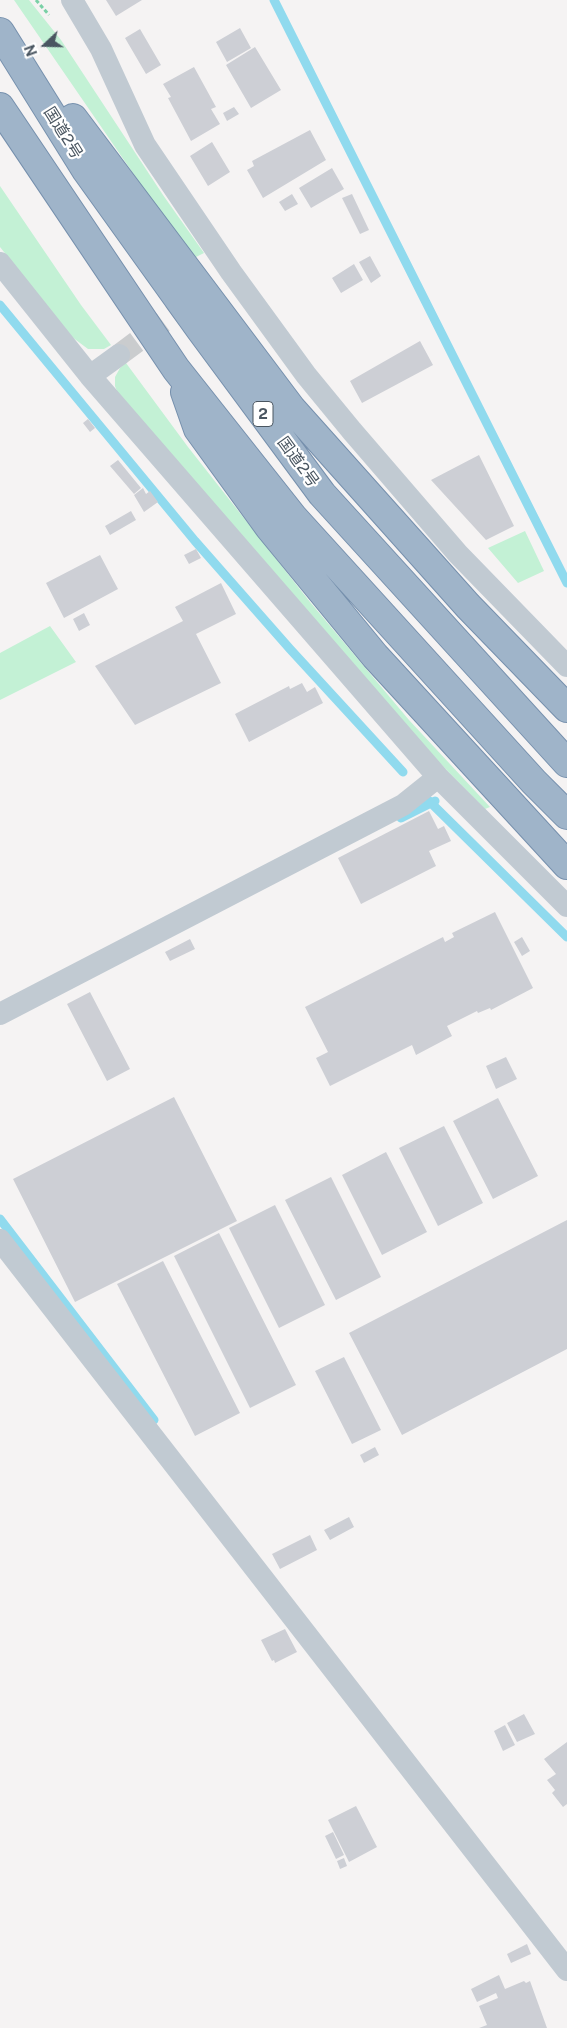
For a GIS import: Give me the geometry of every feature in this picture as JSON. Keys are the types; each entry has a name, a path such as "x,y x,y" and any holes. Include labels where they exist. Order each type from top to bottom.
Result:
{"highway":[{"name":"2","path":"0,20 291,408 468,606 567,708"},
{"name":"国道2号","path":"0,32 86,170 322,494 567,764"},
{"path":"0,107 176,369 293,517 534,782 567,815"},
{"path":"176,369 198,429 270,527 375,656 567,866"}],"street":[{"path":"72,0 100,50 145,145 231,272 306,375 458,554 567,666"},
{"path":"0,263 90,376 438,776 567,906"},
{"path":"212,286 231,272"},
{"path":"90,376 119,355"},
{"path":"0,1014 403,805 438,776"},
{"path":"0,1240 567,1970"}],"green space":[{"path":"14,0 29,0 61,40 163,195 204,253 192,259"},
{"path":"0,186 81,305 111,345 104,349 88,349 72,337 0,247"},
{"path":"126,363 188,447 310,602 409,720 490,807 485,809 420,743 118,394 115,386 115,377 120,368"},
{"path":"525,531 544,571 518,583 488,548"},
{"path":"50,626 76,662 0,700 0,653"}],"building":[{"path":"106,0 142,0 116,16"},
{"path":"240,28 251,48 227,62 216,42"},
{"path":"140,29 161,65 146,74 125,38"},
{"path":"255,47 281,90 251,108 226,65"},
{"path":"194,67 216,107 211,109 220,124 191,141 168,98 171,97 163,84"},
{"path":"234,107 239,114 227,121 223,113"},
{"path":"310,130 326,160 263,198 247,170 254,166 252,161"},
{"path":"212,142 230,172 208,186 190,156"},
{"path":"332,168 344,189 311,208 299,188"},
{"path":"292,194 298,204 285,211 279,202"},
{"path":"352,194 369,230 360,234 342,198"},
{"path":"370,256 381,276 371,283 359,262"},
{"path":"354,264 363,280 341,293 332,278"},
{"path":"420,341 433,365 362,403 350,381"},
{"path":"88,419 95,428 90,432 83,423"},
{"path":"479,455 514,526 486,540 431,480"},
{"path":"118,460 141,488 134,494 110,466"},
{"path":"143,488 146,494 150,491 158,502 144,512 134,495"},
{"path":"131,511 136,520 110,535 105,526"},
{"path":"196,549 201,558 189,564 184,555"},
{"path":"100,555 118,589 64,618 46,583"},
{"path":"221,583 236,614 196,634 221,683 135,725 95,666 183,621 175,607"},
{"path":"84,613 90,625 79,631 73,619"},
{"path":"302,683 307,692 315,687 323,703 249,742 235,714 289,686 290,689"},
{"path":"429,811 438,829 444,826 451,841 429,851 436,866 361,904 338,858"},
{"path":"495,912 533,988 491,1010 490,1008 478,1013 477,1011 447,1026 452,1036 416,1055 412,1045 330,1086 316,1058 328,1052 305,1007 443,937 445,942 454,937 452,933"},
{"path":"522,937 530,951 522,956 514,942"},
{"path":"190,939 195,949 170,961 165,952"},
{"path":"90,992 130,1069 107,1081 67,1004"},
{"path":"506,1057 517,1079 496,1089 486,1066"},
{"path":"174,1097 237,1221 75,1302 13,1179"},
{"path":"498,1098 538,1176 493,1199 453,1121"},
{"path":"444,1126 483,1203 438,1226 399,1148"},
{"path":"386,1152 427,1232 382,1255 342,1175"},
{"path":"331,1177 381,1277 336,1300 285,1200"},
{"path":"275,1205 325,1305 279,1328 229,1228"},
{"path":"567,1220 567,1349 402,1435 349,1333"},
{"path":"219,1233 296,1385 250,1408 174,1256"},
{"path":"163,1261 240,1413 195,1436 117,1284"},
{"path":"344,1357 381,1430 352,1444 315,1371"},
{"path":"375,1447 379,1455 364,1463 360,1455"},
{"path":"349,1517 354,1527 330,1540 324,1530"},
{"path":"310,1535 317,1550 280,1569 272,1554"},
{"path":"285,1629 297,1652 275,1663 274,1660 272,1661 261,1640"},
{"path":"524,1714 535,1734 517,1742 507,1723"},
{"path":"505,1725 515,1745 503,1751 494,1731"},
{"path":"567,1742 567,1804 563,1807 552,1793 555,1790 547,1780 556,1774 544,1759"},
{"path":"356,1806 377,1847 349,1862 328,1820"},
{"path":"333,1832 344,1855 336,1859 325,1836"},
{"path":"344,1858 347,1866 340,1869 337,1861"},
{"path":"527,1944 531,1954 511,1963 507,1954"},
{"path":"499,1975 505,1989 524,1981 526,1983 530,1981 547,2028 479,2028 487,2025 479,2006 498,1998 496,1993 477,2002 471,1989"}],"waterway":[{"path":"274,0 567,583"},
{"path":"0,305 195,541 290,649 403,772"},
{"path":"428,800 567,937"},
{"path":"401,818 435,801"},
{"path":"0,1219 154,1420"}],"tunnel":[{"path":"119,355 197,297"}]}
